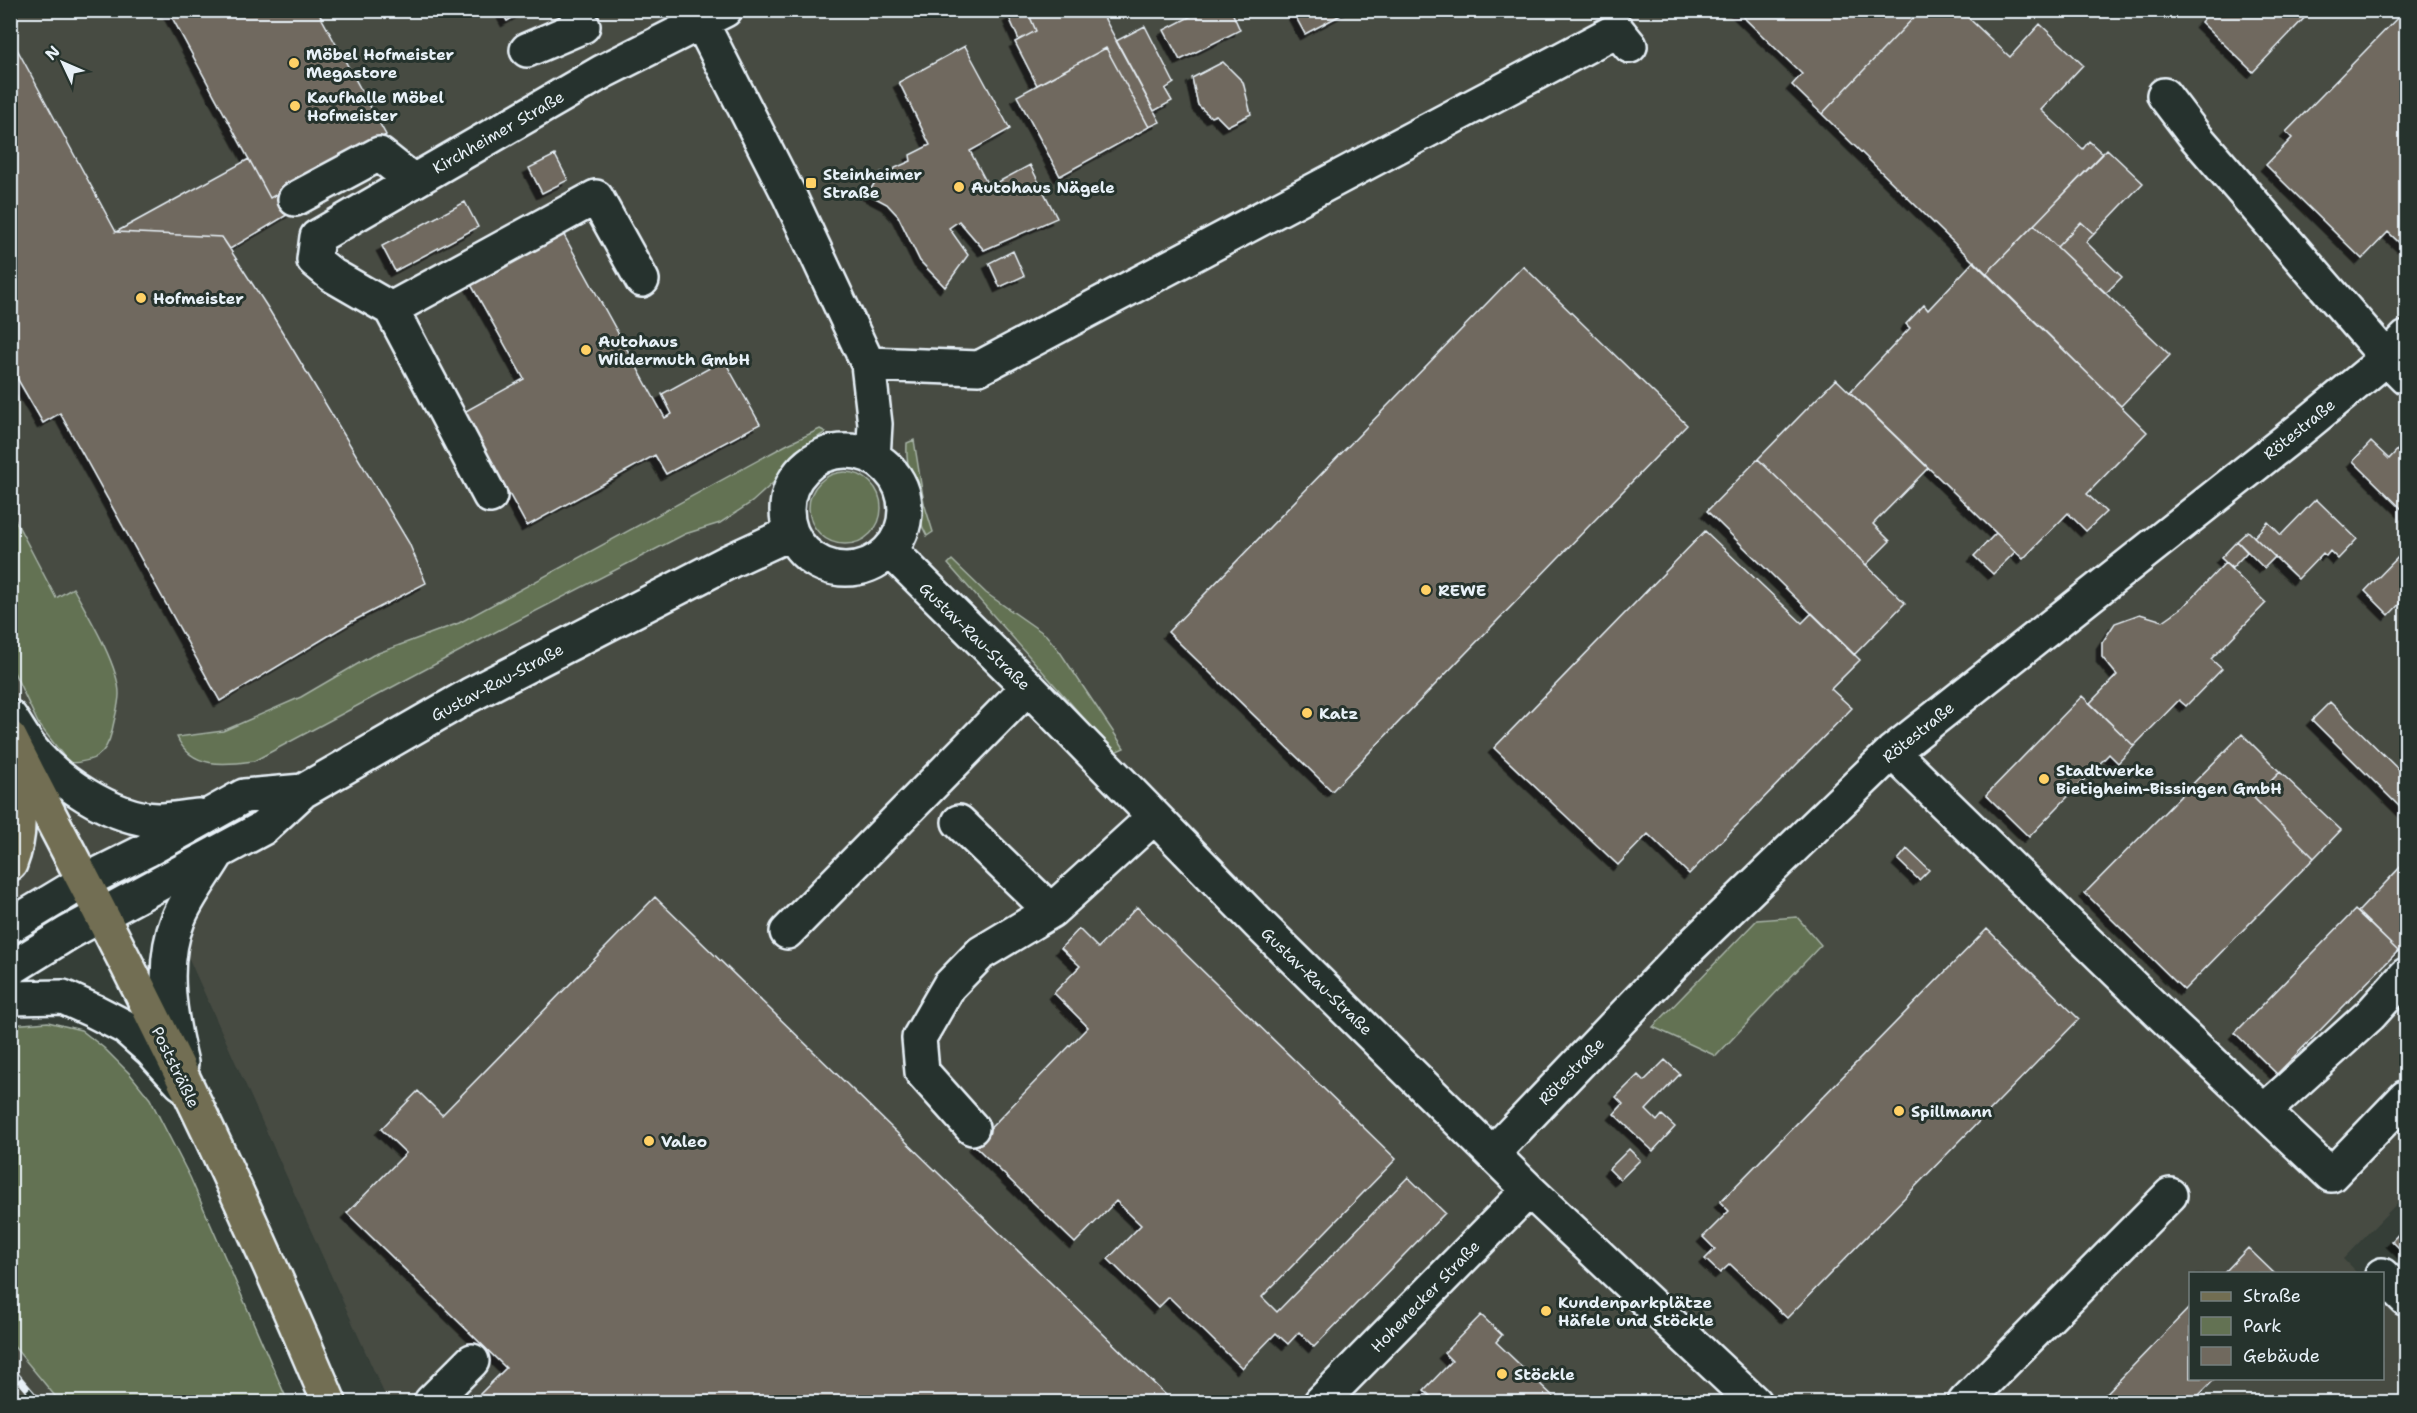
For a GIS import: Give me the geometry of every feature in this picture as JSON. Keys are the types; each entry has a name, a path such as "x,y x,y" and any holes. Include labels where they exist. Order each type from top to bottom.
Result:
{"main road":[{"name":"Poststräßle","path":"10,738 102,916 188,1091 329,1402"},
{"path":"10,784 14,793 19,831 10,864"}],"street":[{"name":"Kirchheimer Straße","path":"391,309 332,274 314,260 317,237 707,14"},
{"path":"707,14 868,364 875,424 873,458"},
{"path":"527,50 582,16 602,72"},
{"path":"868,364 979,368 1617,30 1630,46"},
{"name":"Rötestraße","path":"1492,1153 1683,954 1892,752 2400,358 2195,136 2164,95"},
{"path":"295,199 380,154 413,181"},
{"path":"490,496 391,309 596,197 642,280"},
{"path":"854,452 873,458 888,468 898,483 904,500 905,518 900,535 890,550 874,562 855,569 835,569 816,562 801,550 791,533 786,513 789,492 799,474 814,460 833,453 854,452"},
{"name":"Gustav-Rau-Straße","path":"10,969 68,933 263,828 303,791 470,694 730,561 791,533"},
{"name":"Gustav-Rau-Straße","path":"890,550 1028,687 1259,924 1529,1190 1754,1402"},
{"path":"787,932 1028,687"},
{"path":"10,717 29,747 62,779 100,803 132,816 157,820 210,815"},
{"path":"1892,752 2331,1175 2406,1097"},
{"name":"Gustav-Rau-Straße","path":"10,926 83,882 147,850 244,796 303,791"},
{"path":"972,1128 922,1072 919,1038 949,986 981,953 1051,911 1154,817"},
{"path":"959,822 1051,911"},
{"path":"188,1091 175,1038 171,1009 169,975 171,950 178,919 219,851"},
{"path":"2264,1111 2370,1015 2406,975"},
{"path":"10,998 63,997 125,1027 151,1050 188,1091"},
{"name":"Hohenecker Straße","path":"1321,1402 1529,1190"},
{"path":"1965,1402 2170,1195"},
{"path":"2384,1277 2406,1299"},
{"path":"431,1402 472,1361"}],"shaded area":[{"path":"11,11 2406,11 2406,1194 2343,1259 2356,1272 2189,1272 2189,1380 2384,1380 2384,1300 2406,1323 2406,1402 388,1402 155,883 11,991"},
{"path":"11,1343 60,1402 11,1402"}],"green space":[{"path":"820,429 826,432 796,451 774,482 752,502 720,523 685,534 254,761 221,764 200,760 183,747 177,737 223,731 301,697 373,655 459,623 788,444"},
{"path":"914,440 924,503 933,532 927,536 919,517 916,492 907,460 907,443"},
{"path":"838,472 852,472 871,482 881,501 881,515 871,534 852,544 838,544 819,534 809,515 809,501 819,482"},
{"path":"11,512 56,598 73,588 114,669 119,694 116,713 106,746 98,756 92,759 69,763 38,723 11,666"},
{"path":"952,560 986,593 1046,635 1060,652 1124,748 1115,752 1110,748 948,564"},
{"path":"1797,917 1821,945 1716,1056 1653,1027 1757,920"},
{"path":"48,1022 81,1030 104,1048 130,1074 150,1099 190,1177 288,1402 60,1402 11,1343 11,1025"}],"building":[{"name":"Kaufhalle Möbel Hofmeister","path":"168,10 317,10 386,135 270,198"},
{"path":"501,10 526,10 507,21"},
{"path":"1022,10 1027,10 1036,31 1019,40 1009,17"},
{"path":"1027,10 1100,10 1160,122 1149,127 1106,48 1037,85 1015,42 1036,31"},
{"path":"1203,10 1231,10 1240,30 1180,60 1164,30"},
{"path":"1292,10 1350,10 1305,34"},
{"path":"1736,10 1921,10 1822,114 1792,85 1802,74"},
{"path":"1921,10 1960,10 2010,57 2040,24 2083,65 2041,110 2083,149 2089,141 2103,154 1986,274 1822,114"},
{"path":"2212,10 2312,10 2253,72 2201,22"},
{"path":"2405,10 2406,244 2404,247 2388,232 2362,259 2266,165 2292,138 2286,132"},
{"path":"1145,26 1174,83 1165,89 1172,101 1154,111 1116,41"},
{"path":"10,36 116,232 222,237 268,308 409,543 426,583 353,621 220,701 60,413 43,423 10,366"},
{"path":"965,46 1010,129 970,151 989,187 1030,165 1057,218 984,250 959,221 949,228 968,255 945,287 920,261 898,216 887,204 868,194 881,172 892,177 895,168 911,161 910,155 930,145 899,82"},
{"path":"1106,48 1149,127 1060,176 1017,96"},
{"path":"1223,62 1243,82 1251,114 1227,126 1216,115 1211,117 1198,105 1192,78"},
{"path":"2107,149 2143,183 2094,234 2081,222 2057,247 2034,225"},
{"path":"555,155 568,180 542,193 529,168"},
{"path":"249,159 270,198 288,188 300,207 230,249 222,237 116,232"},
{"path":"465,202 478,227 395,271 382,246"},
{"path":"2081,222 2094,234 2086,242 2122,277 2106,293 2057,247"},
{"path":"2034,225 2170,355 2121,406 1986,274"},
{"path":"560,228 665,418 672,414 662,394 724,360 760,424 666,474 655,455 527,526 464,412 524,379 468,279"},
{"path":"1013,251 1024,276 1000,287 989,263"},
{"path":"1974,261 2147,432 2087,494 2106,512 2086,531 2068,513 2023,559 1850,392 1910,328 1906,324 1924,305 1928,310"},
{"path":"1523,266 1687,425 1332,791 1168,632"},
{"path":"1836,379 1928,468 1873,524 1890,541 1866,565 1758,459"},
{"path":"2371,442 2389,459 2404,443 2406,445 2406,513 2353,461"},
{"path":"1758,459 1905,603 1854,655 1707,511"},
{"path":"2316,499 2357,539 2338,559 2330,551 2326,556 2323,553 2298,579 2254,537 2268,522 2281,535"},
{"path":"1705,531 1802,623 1812,613 1860,660 1831,689 1852,708 1689,874 1648,834 1618,865 1494,748"},
{"path":"2248,531 2275,557 2264,568 2237,541"},
{"path":"1996,533 2015,552 1993,574 1974,556"},
{"path":"2237,541 2247,552 2232,568 2221,558"},
{"path":"2406,549 2406,597 2389,615 2365,591"},
{"path":"2225,563 2266,603 2211,659 2222,669 2186,706 2179,700 2134,746 2090,703 2117,675 2102,657 2102,643 2115,623 2140,614 2163,621 2183,607"},
{"name":"Stadtwerke Bietigheim-Bissingen GmbH","path":"2082,696 2134,746 2118,763 2109,754 2029,837 1986,795"},
{"path":"2330,702 2406,777 2406,813 2312,720"},
{"path":"2242,734 2280,772 2254,798 2314,858 2184,990 2085,893"},
{"path":"2280,772 2341,830 2314,858 2254,798"},
{"path":"1907,849 1929,870 1919,880 1898,860"},
{"path":"2406,861 2406,944 2399,952 2358,912"},
{"name":"Valeo","path":"655,897 1173,1402 472,1402 506,1368 347,1213 406,1153 381,1129 418,1091 442,1115"},
{"path":"1137,907 1396,1159 1262,1297 1277,1312 1408,1177 1445,1213 1314,1347 1299,1332 1288,1344 1276,1333 1242,1368 1169,1297 1158,1308 1108,1259 1141,1225 1116,1201 1075,1243 974,1145 1088,1027 1054,993 1080,966 1061,948 1079,929 1098,948"},
{"path":"2355,910 2398,951 2277,1074 2235,1033"},
{"name":"Spillmann","path":"1987,929 2079,1019 1787,1318 1730,1264 1720,1273 1705,1259 1715,1249 1703,1237 1729,1211 1720,1202"},
{"path":"1665,1060 1680,1074 1646,1110 1657,1121 1662,1115 1675,1127 1653,1151 1614,1114 1623,1104 1616,1097 1638,1075 1644,1081"},
{"path":"1629,1149 1640,1160 1620,1180 1609,1169"},
{"path":"2406,1226 2406,1255 2392,1241"},
{"path":"2248,1248 2273,1272 2225,1272"},
{"path":"2189,1308 2189,1380 2214,1380 2192,1402 2098,1402"},
{"path":"1481,1315 1502,1335 1496,1342 1559,1402 1430,1402 1433,1399 1424,1390 1452,1361 1444,1353"}],"railway":[{"path":"10,1368 39,1402"},
{"path":"10,1396 16,1402"}],"place":[{"name":"Möbel Hofmeister Megastore","path":"294,63"},
{"name":"Kaufhalle Möbel Hofmeister","path":"295,106"},
{"name":"Steinheimer Straße","path":"811,183"},
{"name":"Autohaus Nägele","path":"959,187"},
{"name":"Hofmeister","path":"141,298"},
{"name":"Autohaus Wildermuth GmbH","path":"586,350"},
{"name":"REWE","path":"1426,590"},
{"name":"Katz","path":"1307,713"},
{"name":"Stadtwerke Bietigheim-Bissingen GmbH","path":"2044,779"},
{"name":"Spillmann","path":"1899,1111"},
{"name":"Valeo","path":"649,1141"},
{"name":"Kundenparkplätze Häfele und Stöckle","path":"1546,1311"},
{"name":"Stöckle","path":"1502,1374"}]}
